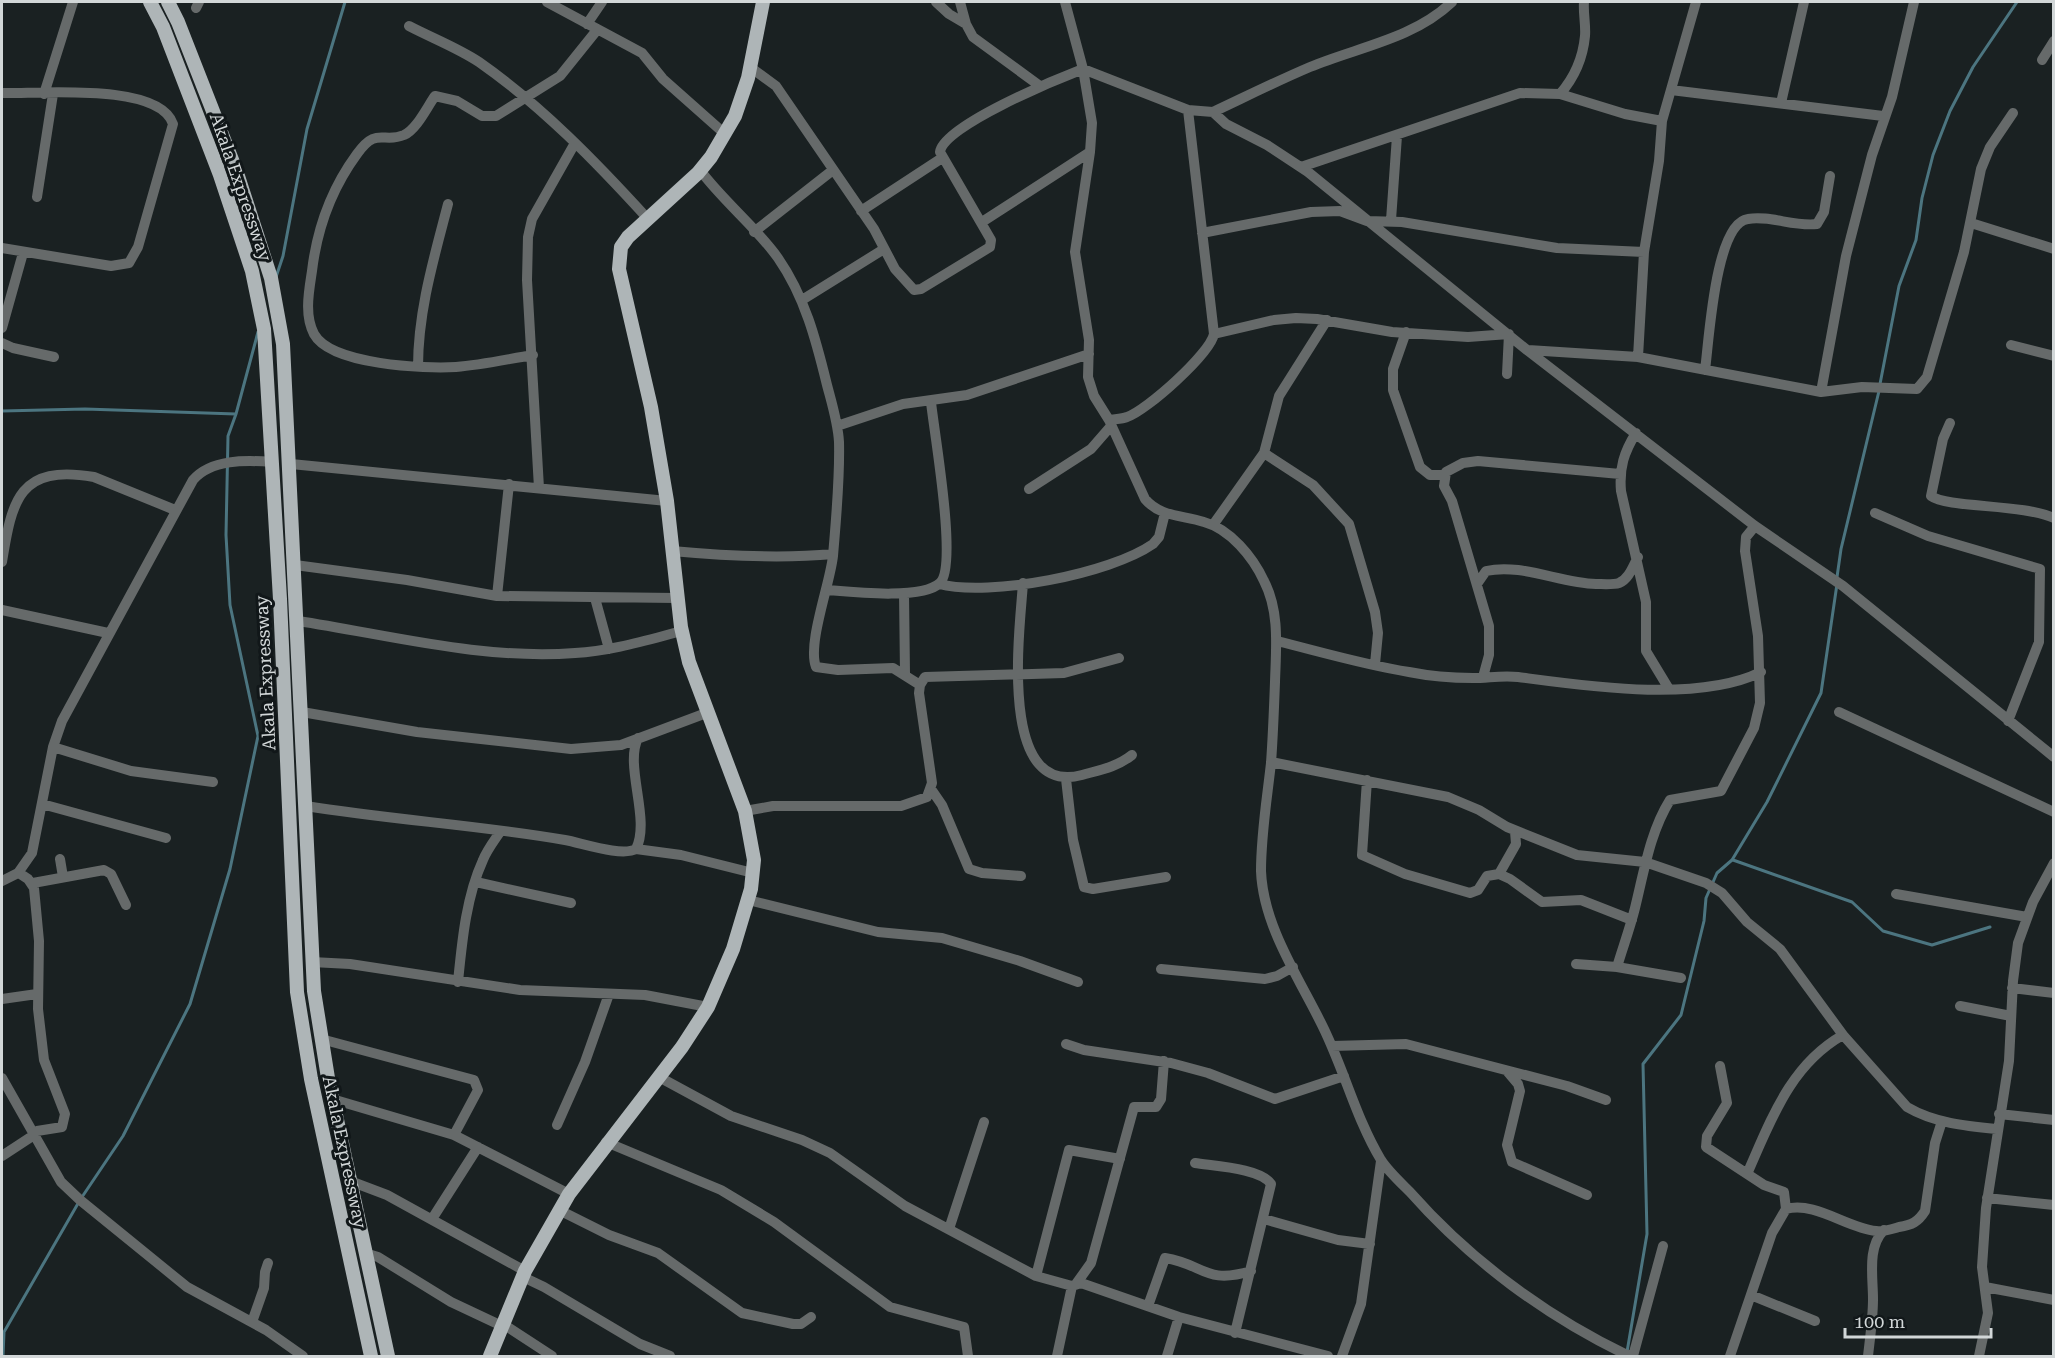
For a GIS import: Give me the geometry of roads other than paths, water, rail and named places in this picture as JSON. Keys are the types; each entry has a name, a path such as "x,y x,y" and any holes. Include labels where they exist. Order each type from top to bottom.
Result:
{"main road":[{"name":"Akala Expressway","path":"150,2 163,27 220,175 252,271 264,329 280,599 297,992 311,1079 371,1356"},
{"name":"Akala Expressway","path":"168,2 236,170 271,278 283,345 291,464 312,962 321,1039 332,1099 388,1356"},
{"path":"490,1356 524,1274 559,1210 606,1142 659,1077 708,1007 733,949 748,900 754,860 745,810 689,662 676,598 667,501 651,407 619,269 621,247 700,170 735,116 750,67 763,2"},
{"path":"266,345 283,345"},
{"path":"280,599 297,599"}],"street":[{"path":"37,197 48,94 73,2"},
{"path":"547,2 642,53 663,79 725,134"},
{"path":"533,355 457,367 374,362 341,353 315,336 310,322 309,298 314,253 325,212 342,176 368,140 378,136 403,135 410,131 435,96 448,98 490,118 560,76 592,27 602,2"},
{"path":"936,2 949,14 966,24"},
{"path":"960,2 966,24 973,37 1040,86"},
{"path":"1065,2 1083,69 1092,123 1090,152 1075,252 1089,354 1088,377 1145,499 1154,510 1213,525 1248,554 1264,580 1273,603 1277,641 1271,762 1262,837 1263,893 1270,917 1332,1046 1381,1161 1435,1221 1496,1272 1576,1329 1627,1355 1663,1246"},
{"path":"750,67 776,87 861,211 905,282 912,290 917,290 990,247 992,240 942,158 940,148 951,135 1040,86 1083,69 1188,110 1213,112 1310,67 1396,38 1452,2"},
{"path":"1560,94 1572,80 1581,53 1585,36 1584,2"},
{"path":"1638,357 1644,252 1659,161 1662,121 1696,2"},
{"path":"1781,103 1804,2"},
{"path":"1821,392 1846,256 1884,116 1892,98 1914,2"},
{"path":"409,26 478,61 575,143 648,219"},
{"path":"2042,60 2054,41"},
{"path":"1671,90 1738,100 1884,116"},
{"path":"1300,167 1397,136 1506,96 1536,92 1560,94 1625,114 1662,121"},
{"path":"2,93 125,94 150,103 167,113 171,118 173,128 138,248 129,263 111,266 2,248"},
{"path":"1029,489 1091,449 1110,423 1129,417 1192,368 1212,343 1214,334 1188,110"},
{"path":"1213,112 1226,124 1267,145 1300,167 1527,350 1755,526 1827,575 2054,757"},
{"path":"1527,350 1638,357 1821,392 1862,387 1917,389 1927,377 1971,223 1977,186 1990,147 2013,113"},
{"path":"1391,220 1397,136"},
{"path":"539,488 527,280 528,237 532,219 575,143"},
{"path":"982,222 1090,152"},
{"path":"861,211 942,158"},
{"path":"700,170 778,257 802,300 814,332 837,426 838,468 833,554 827,590 816,630 813,661 816,667 838,670 883,667 905,674 920,685"},
{"path":"754,232 833,170"},
{"path":"1705,370 1720,263 1726,240 1733,227 1748,219 1817,224 1824,212 1830,176"},
{"path":"418,366 418,336 423,307 448,204"},
{"path":"1202,233 1311,212 1340,211 1367,221 1391,220 1557,248 1644,252"},
{"path":"1971,223 2054,249"},
{"path":"802,300 884,249"},
{"path":"2,328 23,253"},
{"path":"1214,334 1274,320 1296,318 1327,320 1406,333 1468,337 1509,334"},
{"path":"1213,525 1264,453 1279,396 1327,320"},
{"path":"1406,333 1393,369 1393,390 1420,467 1430,475 1444,475"},
{"path":"1507,374 1509,334"},
{"path":"2,343 13,348 54,357"},
{"path":"2011,345 2054,356"},
{"path":"837,426 903,404 931,402 967,395 1089,354"},
{"path":"931,402 948,537 948,569 939,584"},
{"path":"1950,423 1942,439 1931,496 1946,501 2038,511 2054,518"},
{"path":"1636,433 1626,447 1620,474 1628,528 1638,557 1646,602 1646,651 1669,689"},
{"path":"1264,453 1313,485 1348,524 1375,612 1378,633 1375,664"},
{"path":"1483,677 1490,642 1477,584 1444,486 1444,475 1450,468 1478,461 1620,474"},
{"path":"2,881 19,873 32,853 53,747 69,706 175,510 201,471 231,463 272,462"},
{"path":"291,464 667,501"},
{"path":"2,562 13,505 26,487 38,479 94,477 175,510"},
{"path":"497,596 509,484"},
{"path":"827,590 904,593 939,584 956,588 978,588 1082,573 1146,549 1159,537 1165,513"},
{"path":"1875,513 1928,536 2040,569 2039,642 2008,721"},
{"path":"1617,967 1632,920 1645,862 1670,800 1718,793 1726,786 1754,728 1760,703 1761,672 1745,551 1746,537 1755,526"},
{"path":"672,551 730,556 802,557 833,554"},
{"path":"1477,584 1486,572 1494,570 1523,572 1579,583 1619,583 1628,576 1638,557"},
{"path":"295,565 407,580 497,596 676,598"},
{"path":"1023,583 1017,675 1021,716 1034,755 1043,771 1066,779 1121,764 1132,755"},
{"path":"904,593 905,674"},
{"path":"595,598 609,649"},
{"path":"2,610 108,633"},
{"path":"297,621 464,650 572,653 609,649 682,631"},
{"path":"1277,641 1410,673 1483,677 1515,676 1566,685 1669,689 1722,684 1746,679 1761,672"},
{"path":"745,810 773,806 901,806 919,802 927,797 931,789 932,775 920,707 920,685 925,677 1064,673 1119,658"},
{"path":"302,712 417,732 571,749 621,746 709,712"},
{"path":"1839,712 2054,812"},
{"path":"636,849 641,830 636,765 638,738"},
{"path":"53,747 131,771 213,782"},
{"path":"1271,762 1448,797 1479,810 1515,831 1577,855 1645,862 1706,883 1722,893 1747,922 1780,949 1844,1035 1906,1107 1918,1114 1962,1126 1997,1129"},
{"path":"1066,779 1073,840 1084,887 1093,889 1166,877"},
{"path":"1367,780 1362,855 1405,874 1470,893 1478,890 1487,876 1498,874 1510,879 1542,902 1581,900 1632,920"},
{"path":"931,789 942,804 969,869 982,873 1021,876"},
{"path":"42,804 166,838"},
{"path":"306,806 374,817 435,822 563,840 618,851 631,852 636,849 681,855 753,873"},
{"path":"1498,874 1516,844 1515,831"},
{"path":"458,982 462,942 476,882 483,859 500,832"},
{"path":"60,859 63,877"},
{"path":"1979,1356 1988,1313 1982,1267 1987,1198 2009,1061 2012,988 2018,943 2027,917 2053,864"},
{"path":"19,873 33,883 101,870 108,872 126,905"},
{"path":"476,882 571,903"},
{"path":"2,1156 34,1136 37,1131 62,1127 65,1114 44,1060 37,994 39,941 33,883"},
{"path":"1896,894 2027,917"},
{"path":"748,900 878,932 942,938 1020,961 1078,982"},
{"path":"312,962 350,964 520,990 645,995 708,1007"},
{"path":"1576,964 1617,967 1681,978"},
{"path":"1161,969 1265,979 1277,976 1293,967"},
{"path":"2012,988 2054,993"},
{"path":"2,999 37,994"},
{"path":"557,1125 585,1062 609,994"},
{"path":"1960,1006 2011,1016"},
{"path":"1748,1174 1790,1083 1821,1048 1844,1035"},
{"path":"321,1039 474,1080 478,1090 454,1135"},
{"path":"1066,1044 1084,1050 1164,1061 1208,1073 1275,1099 1322,1086 1344,1076"},
{"path":"1332,1046 1406,1044 1567,1086 1606,1100"},
{"path":"1057,1356 1074,1285 1091,1263 1134,1107 1153,1109 1161,1099 1164,1061"},
{"path":"1720,1066 1727,1103 1707,1136 1706,1147 1748,1174 1784,1192 1789,1206"},
{"path":"1507,1071 1518,1084 1520,1091 1507,1145 1512,1162 1587,1195"},
{"path":"659,1077 731,1116 802,1140 830,1153 885,1193 1036,1276 1105,1290 1179,1317 1329,1356 1342,1355 1360,1304 1381,1161"},
{"path":"2,1078 61,1182 112,1228 187,1287 237,1316 252,1322 303,1356"},
{"path":"332,1099 454,1135 569,1194"},
{"path":"1999,1114 2054,1120"},
{"path":"1789,1206 1880,1234 1920,1220 1925,1211 1935,1143 1942,1120"},
{"path":"949,1229 984,1122"},
{"path":"606,1142 721,1190 774,1222 890,1307 964,1327 968,1356"},
{"path":"432,1219 478,1147"},
{"path":"1036,1276 1069,1150 1120,1159"},
{"path":"1195,1163 1251,1172 1267,1178 1270,1184 1264,1219 1235,1333"},
{"path":"350,1181 387,1196 432,1219 630,1339 670,1356"},
{"path":"1987,1198 2054,1205"},
{"path":"1730,1356 1772,1233 1789,1206"},
{"path":"559,1210 609,1235 658,1253 742,1313 793,1324 801,1324 811,1317"},
{"path":"1264,1219 1338,1240 1370,1244"},
{"path":"1868,1356 1873,1299 1871,1275 1880,1234"},
{"path":"365,1253 378,1257 451,1302 503,1325 552,1356"},
{"path":"1149,1306 1165,1258 1219,1277 1230,1278 1251,1271"},
{"path":"252,1322 264,1288 264,1272 268,1263"},
{"path":"1985,1287 2054,1299"},
{"path":"1751,1295 1815,1322"},
{"path":"1167,1356 1179,1317"}],"waterway":[{"path":"276,277 283,256 307,129 345,2"},
{"path":"1880,384 1899,286 1916,240 1922,198 1933,155 1950,111 1973,67 2017,2"},
{"path":"3,1356 4,1332 80,1200 123,1136 190,1004 230,869 258,736 230,605 226,535 228,436 258,332"},
{"path":"1837,577 1841,549 1879,391"},
{"path":"2,411 85,409 236,414"},
{"path":"1627,1352 1647,1234 1643,1064 1681,1015 1704,921 1706,898 1717,873 1732,860 1767,802 1821,693 1837,584"},
{"path":"1733,860 1852,902 1883,931 1932,945 1990,927"}]}
